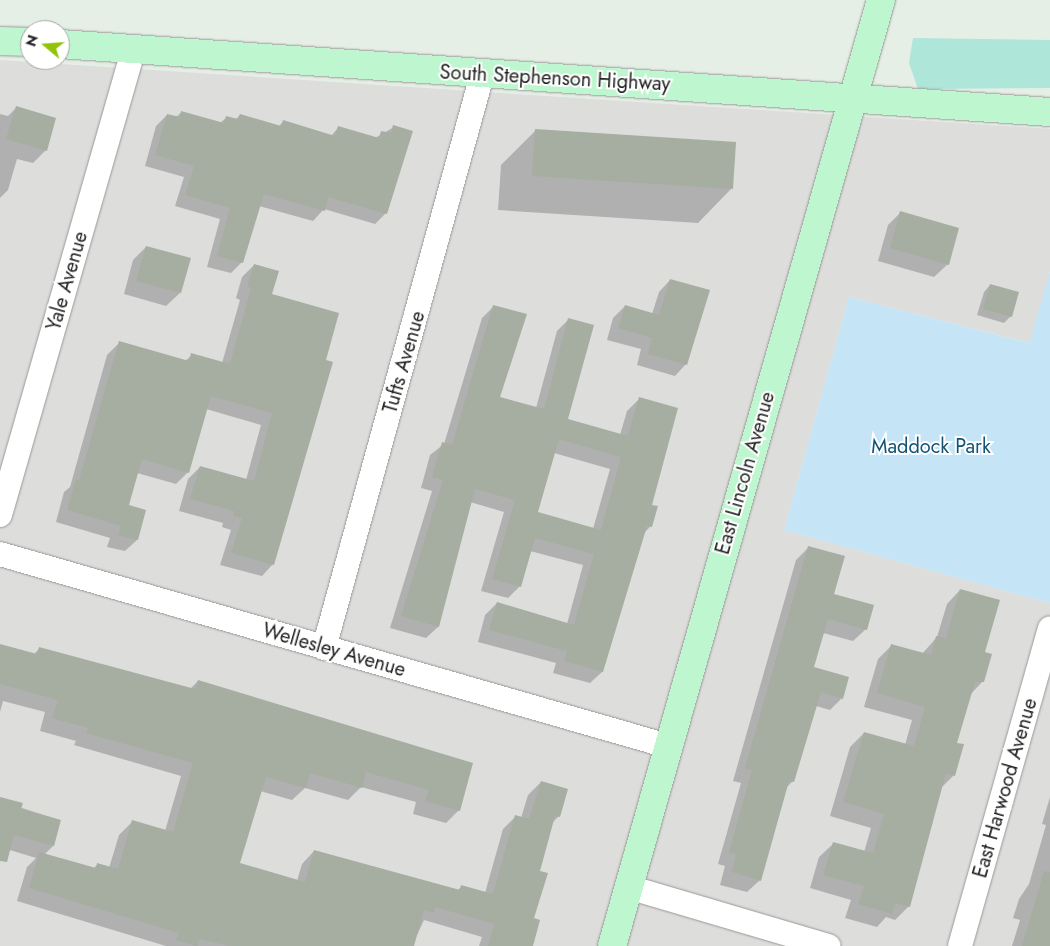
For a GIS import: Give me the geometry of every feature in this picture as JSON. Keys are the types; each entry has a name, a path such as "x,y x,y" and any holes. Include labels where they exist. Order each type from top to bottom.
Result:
{"main road":[{"name":"East Lincoln Avenue","path":"612,946 852,99 882,0"},
{"path":"0,41 20,42"},
{"name":"South Stephenson Highway","path":"70,45 482,76 661,84 1050,112"}],"street":[{"name":"Yale Avenue","path":"0,515 134,48"},
{"name":"Tufts Avenue","path":"324,648 482,76"},
{"name":"Wellesley Avenue","path":"0,554 668,746"},
{"name":"East Harwood Avenue","path":"960,946 1050,629"},
{"path":"628,887 828,946"}],"shaded area":[{"path":"913,38 1050,40 1050,88 918,89 909,63"},
{"path":"0,60 20,61 20,70 70,70 70,65 1050,129 1050,271 1030,343 849,297 784,530 1050,603 1050,946 0,946"}],"green space":[{"name":"Maddock Park","path":"1050,271 1050,603 784,530 849,297 1029,343"}],"building":[{"path":"16,106 56,118 47,151 6,139"},
{"path":"181,111 224,123 226,116 238,119 240,114 281,126 283,120 335,136 338,126 379,138 381,131 391,133 393,125 413,131 387,214 328,197 325,211 264,194 243,263 217,256 230,208 185,195 194,166 155,155 167,114 180,117"},
{"path":"535,129 736,142 733,189 532,176"},
{"path":"900,211 959,228 949,265 890,248"},
{"path":"146,246 191,258 181,293 136,281"},
{"path":"254,264 279,271 272,294 339,313 326,360 333,362 274,565 231,553 242,518 233,516 234,511 190,499 200,466 254,481 272,413 211,396 189,473 142,459 129,505 146,510 138,540 118,535 121,526 67,510 76,479 79,480 119,341 189,361 191,353 230,364 251,288 247,287"},
{"path":"670,279 710,290 687,365 648,354 652,338 618,328 625,305 659,315"},
{"path":"990,284 1019,292 1012,317 983,309"},
{"path":"493,305 527,314 500,397 544,409 568,318 594,325 568,419 628,436 639,397 678,408 652,505 658,506 652,527 647,526 603,672 564,661 567,651 489,630 497,602 574,625 594,554 535,538 521,587 492,579 515,500 475,489 439,627 401,616 443,480 432,477 442,442 452,445","holes":["559,439 621,457 601,530 538,512"]},
{"path":"808,546 845,556 834,594 874,605 867,630 828,619 814,667 849,677 843,699 821,692 794,782 789,781 761,881 732,872 736,854 729,852 752,770 745,768"},
{"path":"960,589 1000,600 985,652 992,654 984,682 975,682 957,743 964,744 955,776 946,773 910,907 895,903 892,914 858,904 864,886 823,875 833,842 873,853 884,814 843,802 864,732 914,746 925,707 877,693 891,644 931,655 936,636 946,638"},
{"path":"0,644 37,654 39,647 195,689 198,680 473,763 460,811 425,801 429,790 366,772 362,788 310,773 306,788 266,777 240,863 305,882 314,850 460,890 461,885 493,894 515,815 529,819 541,781 568,789 560,817 555,816 540,871 548,873 534,918 540,920 533,946 488,946 494,924 435,907 434,913 424,910 414,946 230,946 200,939 197,946 176,940 179,933 29,888 39,852 96,868 97,863 118,869 132,820 173,832 193,763 86,733 88,728 52,718 58,700 0,684"},
{"path":"0,797 23,803 21,809 61,820 54,846 14,835 7,862 0,861"},
{"path":"1044,871 1050,872 1050,946 1022,946"}]}
